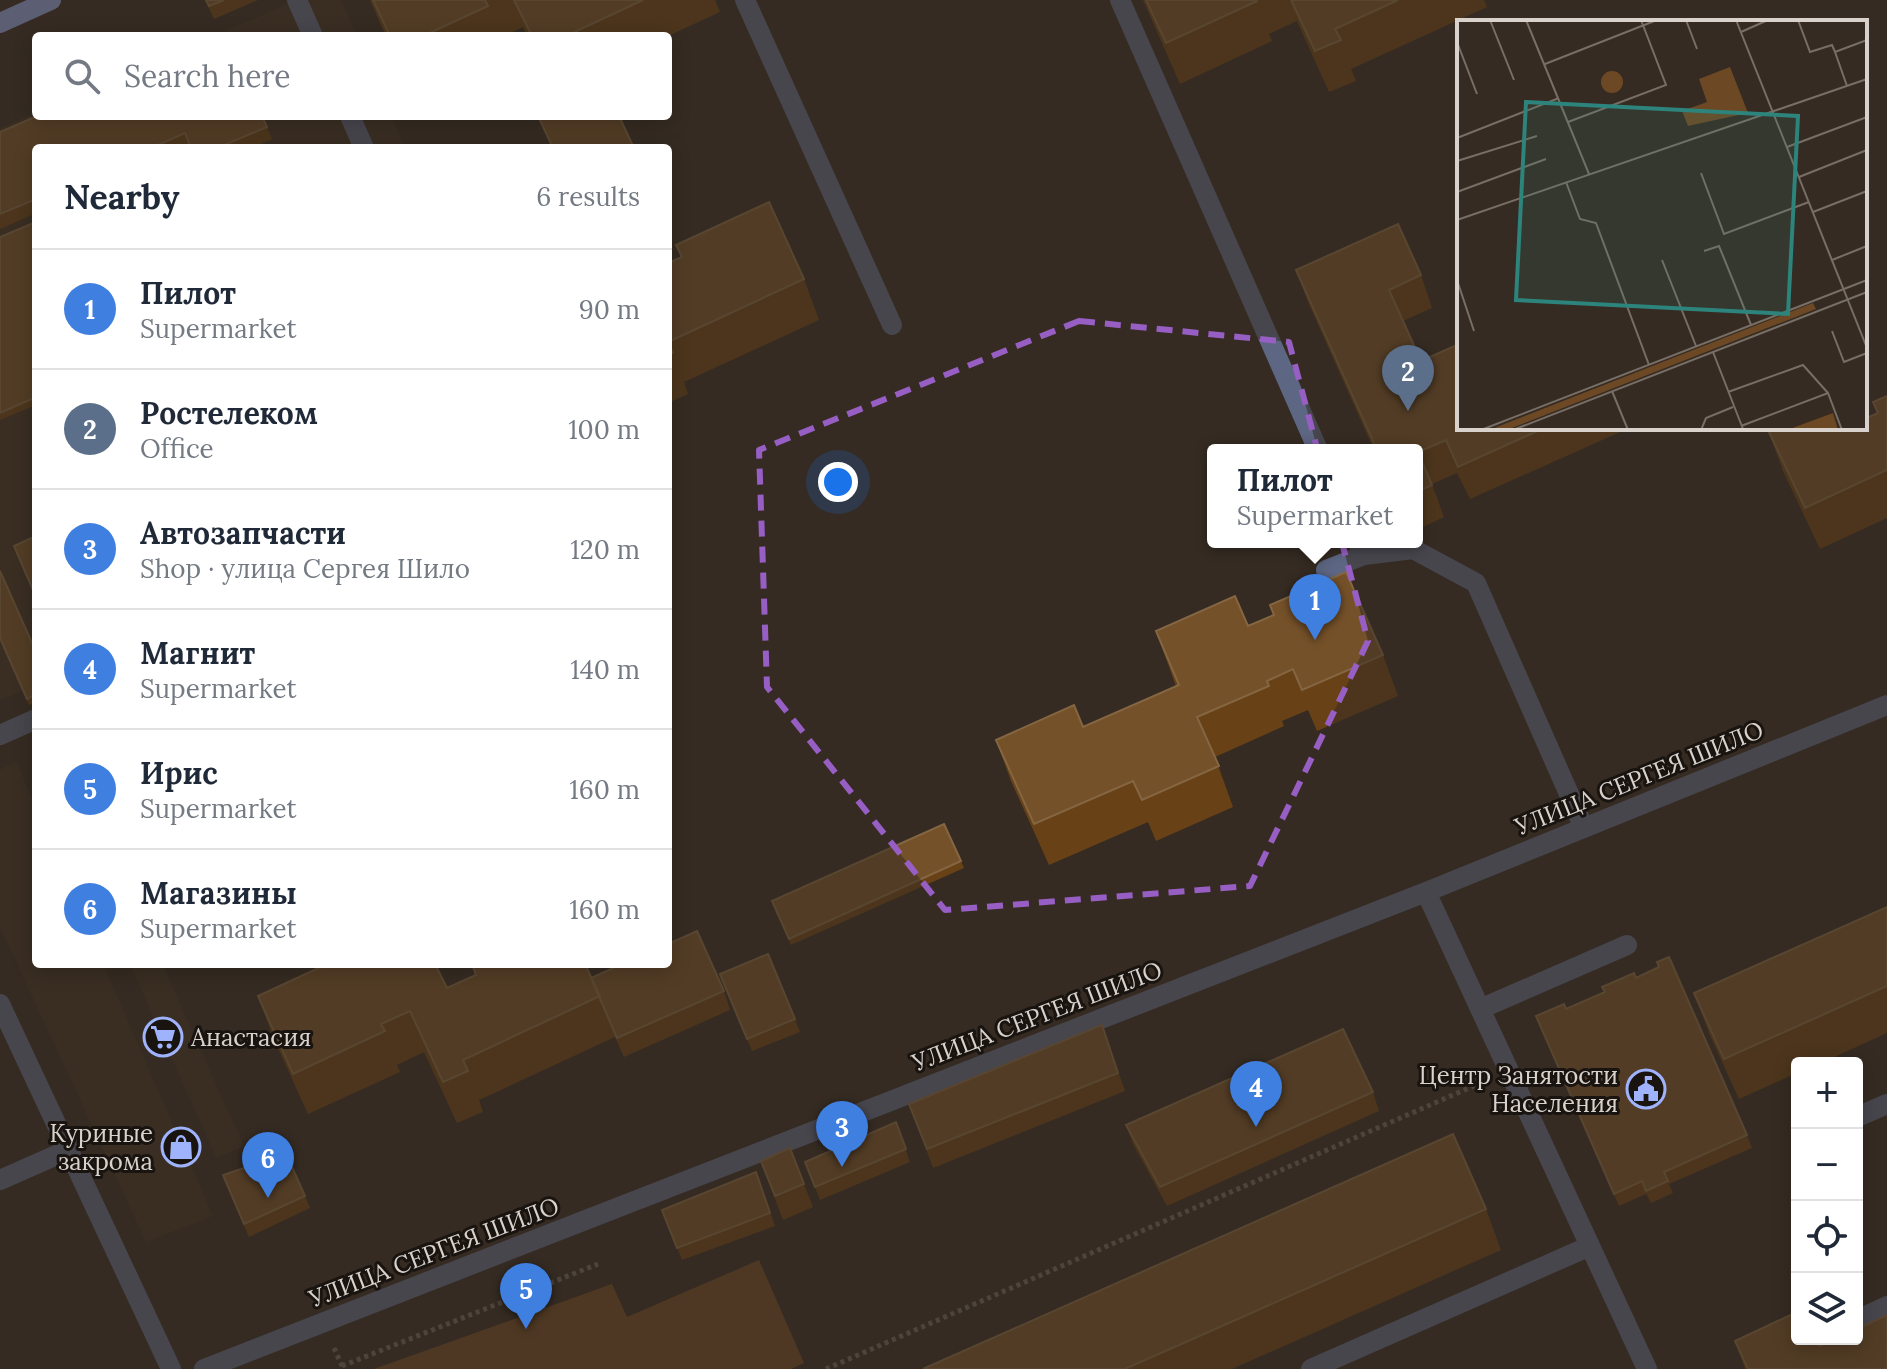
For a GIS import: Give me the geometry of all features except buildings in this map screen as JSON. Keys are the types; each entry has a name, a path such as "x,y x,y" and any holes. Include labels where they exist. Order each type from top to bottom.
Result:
{"main road":[{"path":"0,23 51,0"}],"street":[{"path":"297,0 311,32"},
{"path":"745,0 892,325"},
{"path":"1120,0 1315,444"},
{"path":"352,120 362,144"},
{"path":"1326,570 1361,549 1413,549 1476,583 1584,828"},
{"name":"УЛИЦА СЕРГЕЯ ШИЛО","path":"204,1369 1426,892 1887,705"},
{"path":"0,735 32,721"},
{"path":"1426,892 1647,1369"},
{"path":"1480,1009 1627,945"},
{"path":"0,1004 171,1369"},
{"path":"1863,1114 1887,1104"},
{"path":"0,1180 68,1150"},
{"path":"1311,1369 1590,1246"},
{"path":"1863,1317 1887,1306"}],"path":[{"path":"826,1369 1509,1071"},
{"path":"353,1369 342,1366 598,1264"}],"highlighted area":[{"path":"1079,321 1289,342 1368,641 1250,886 945,910 767,687 759,450"}],"shaded area":[{"path":"297,0 341,0 355,32 223,32"},
{"path":"32,115 32,120 393,120 403,144 32,144 32,687 0,700 0,128"},
{"path":"16,761 32,799 32,968 105,968 213,1216 146,1242 0,927 0,770"},
{"path":"132,968 164,968 244,1146 216,1158"},
{"path":"759,1260 804,1363 791,1369 374,1369 612,1284 627,1317"}],"place":[{"name":"Ростелеком","path":"1408,411"},
{"name":"Пилот","path":"1315,640"},
{"name":"Анастасия","path":"163,1037"},
{"name":"Центр Занятости Населения","path":"1646,1089"},
{"name":"Магнит","path":"1256,1127"},
{"name":"Куриные закрома","path":"181,1147"},
{"name":"Автозапчасти","path":"842,1167"},
{"name":"Магазины","path":"268,1198"},
{"name":"Ирис","path":"526,1329"}]}
